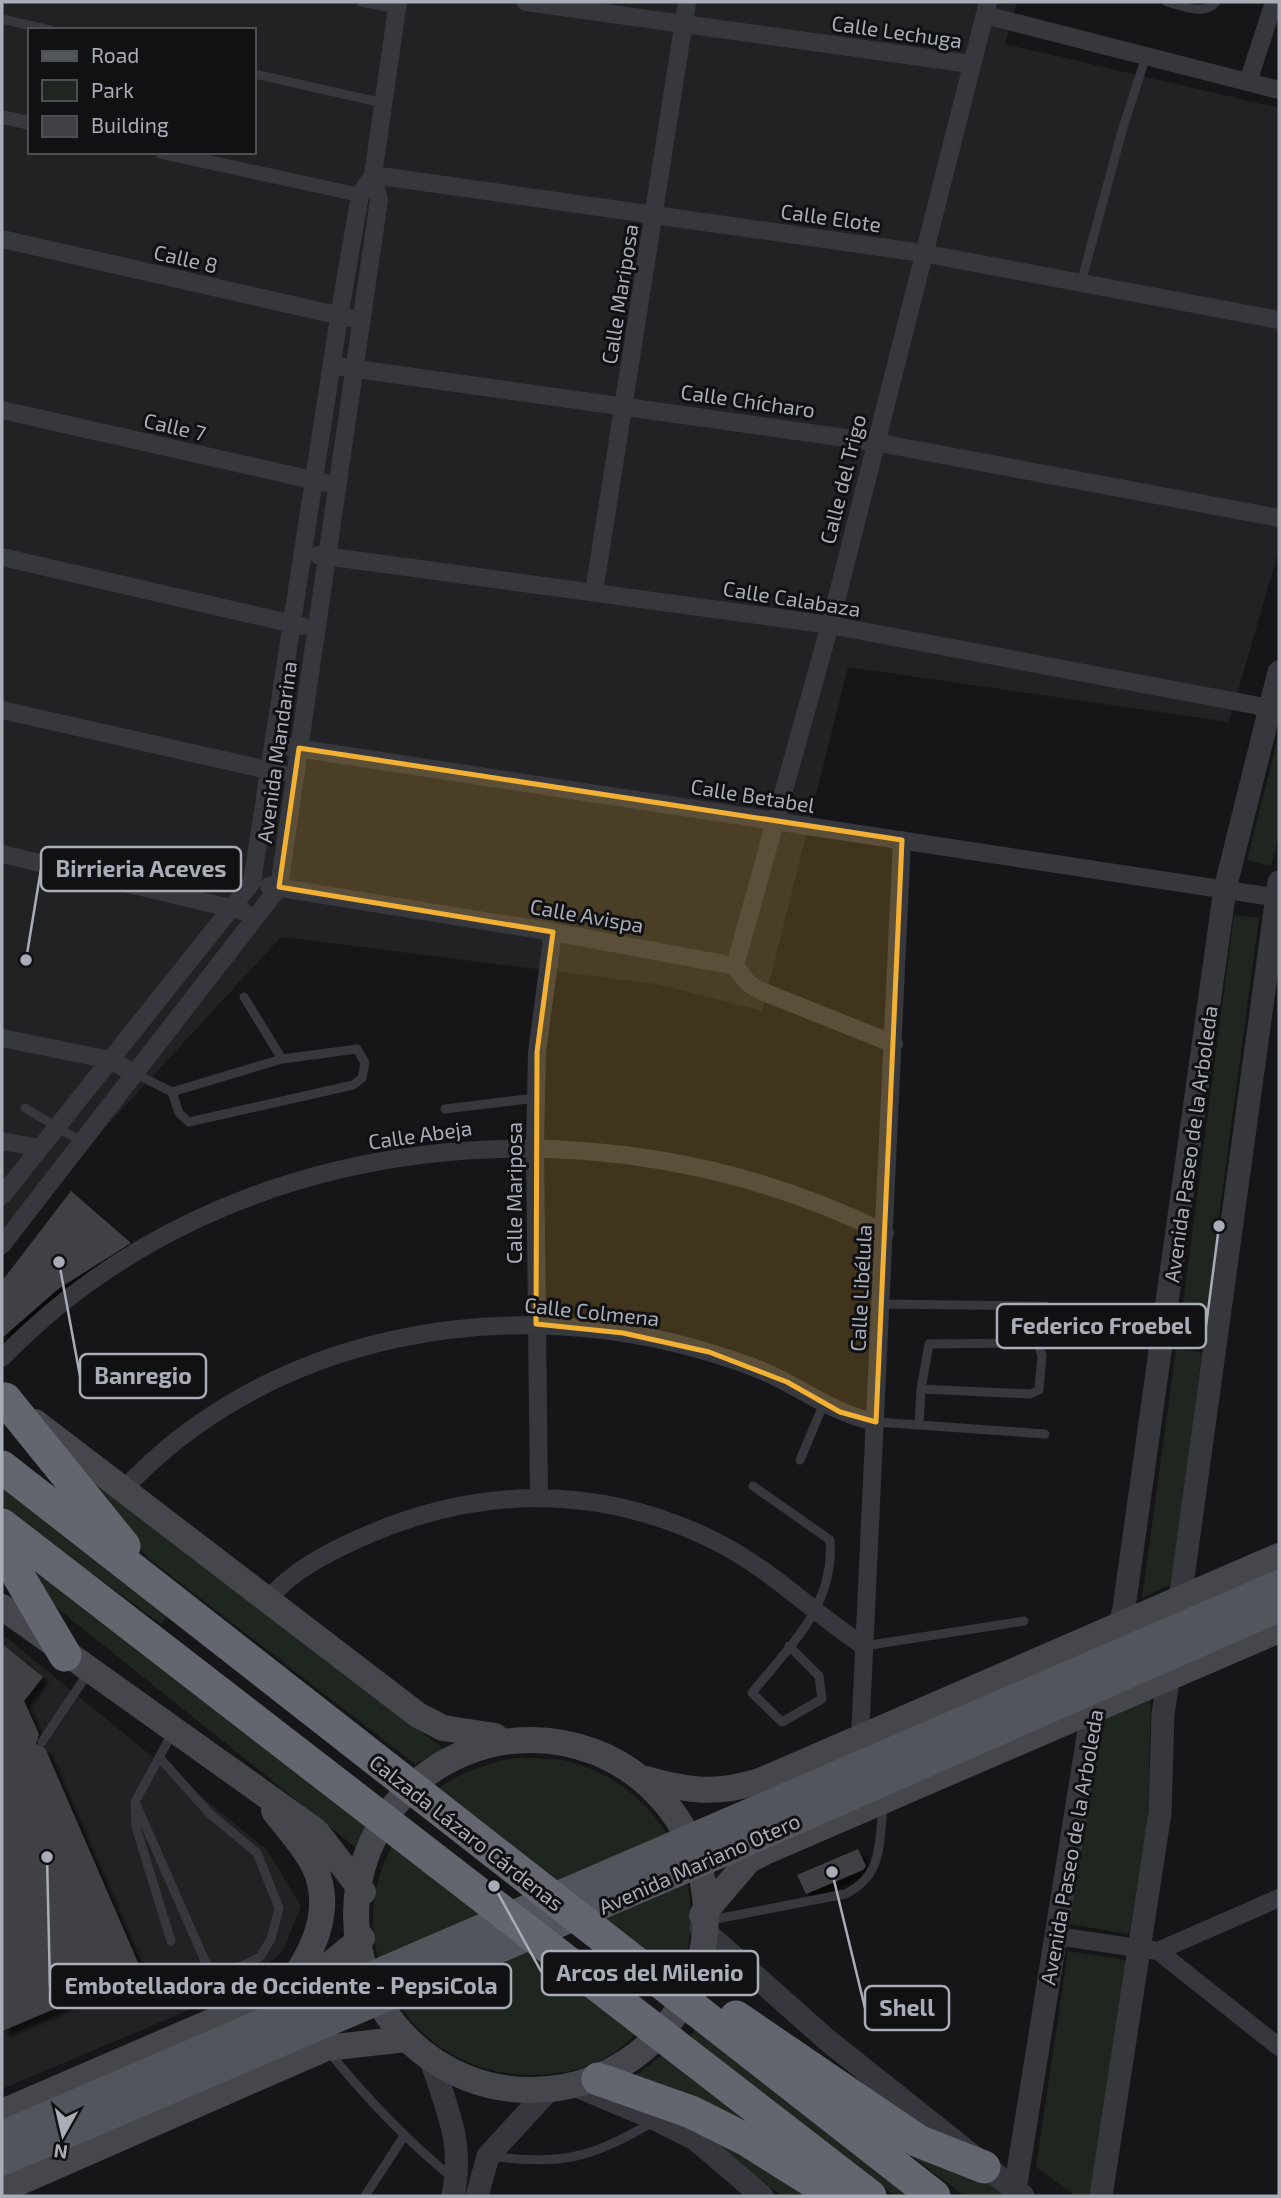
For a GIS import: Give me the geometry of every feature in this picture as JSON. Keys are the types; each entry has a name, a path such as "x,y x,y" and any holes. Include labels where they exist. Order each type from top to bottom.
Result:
{"highway":[{"path":"3,1398 164,1594"},
{"name":"Calzada Lázaro Cárdenas","path":"2,1467 934,2196"},
{"name":"Calzada Lázaro Cárdenas","path":"2,1525 870,2196"},
{"path":"2,1548 77,1663"},
{"path":"655,1980 732,2014 918,2141 984,2167"},
{"path":"588,2083 691,2112 747,2140 836,2196"}],"main road":[{"path":"3,1398 418,1715 443,1728 483,1736 545,1734 593,1746 615,1756 646,1779 670,1807 688,1840 698,1876 702,1921 690,1977 673,2012 650,2042 625,2063 588,2083 545,2094 515,2095 486,2089 458,2078 432,2063 406,2039 377,1993 362,1938 363,1892 376,1839 412,1788 441,1763 474,1746 509,1736 545,1734"},
{"path":"646,1779 690,1791 734,1789 860,1738 1279,1556"},
{"name":"Avenida Mariano Otero","path":"2,2135 1279,1584"},
{"path":"2,1607 316,1831 363,1892"},
{"name":"Avenida Mariano Otero","path":"5,2184 677,1873 1279,1608"},
{"name":"Avenida Mariano Otero","path":"702,1921 749,1860 1279,1630"},
{"path":"749,1860 752,1838 758,1833 1173,1647"},
{"path":"254,1785 315,1869 321,1897 316,1941 305,1964 285,1990"},
{"path":"2,2112 285,1990 319,1973 362,1938"},
{"name":"Avenida Mariano Otero","path":"5,2184 326,2048 406,2039"}],"street":[{"name":"Calle Lechuga","path":"526,2 971,64"},
{"name":"Calle Mariposa","path":"594,592 687,2"},
{"path":"1248,82 1274,2"},
{"name":"Avenida Mandarina","path":"2,1245 260,915 279,887 379,200 373,175 397,6"},
{"name":"Calle Lechuga","path":"987,8 1146,56 1279,90"},
{"name":"Calle del Trigo","path":"735,966 830,625 922,253 987,8"},
{"path":"2,117 28,123"},
{"path":"171,154 360,195"},
{"name":"Avenida Mandarina","path":"2,1196 252,883 339,317 360,195 373,175"},
{"name":"Calle Elote","path":"373,175 922,253 1279,320"},
{"name":"Calle 8","path":"2,239 339,317 360,319"},
{"name":"Calle Chícharo","path":"331,366 874,442 1279,518"},
{"name":"Calle 7","path":"2,410 338,486"},
{"name":"Calle Calabaza","path":"304,552 830,625 1270,708"},
{"path":"2,557 317,630"},
{"name":"Avenida Paseo de la Arboleda","path":"1018,2194 1092,1712 1121,1626 1166,1326 1225,889 1279,673"},
{"path":"2,709 271,772 295,775"},
{"name":"Calle Betabel","path":"275,745 1225,889 1278,893"},
{"name":"Calle Libélula","path":"860,1738 902,840"},
{"path":"2,854 260,915"},
{"name":"Calle Avispa","path":"252,883 553,932 735,966"},
{"path":"1101,2196 1148,1950 1160,1813 1163,1714 1278,893"},
{"name":"Calle Mariposa","path":"539,1497 536,1098 540,1030 553,932"},
{"path":"735,966 748,983 759,990 894,1044"},
{"path":"2,1038 110,1060 134,1073"},
{"path":"2,1141 40,1148"},
{"name":"Calle Abeja","path":"2,1357 56,1307 102,1273 189,1224 308,1177 471,1148 535,1146 634,1155 729,1174 817,1204 885,1233"},
{"name":"Calle Colmena","path":"123,1490 167,1447 251,1392 312,1364 355,1349 437,1331 536,1324 623,1334 709,1352 787,1382 840,1412 876,1422"},
{"path":"1166,1326 1216,1334"},
{"path":"267,1601 280,1585 300,1571 350,1543 399,1522 468,1503 539,1497 634,1510 685,1527 752,1561 864,1646"},
{"path":"1148,1950 1279,1898"},
{"path":"702,1921 826,2039 1018,2194"},
{"path":"1056,1936 1148,1950 1279,2047"},
{"path":"432,2063 456,2140 455,2188"},
{"path":"588,2083 695,2139 762,2196"},
{"path":"477,2196 488,2156 545,2094"}],"lane":[{"path":"361,2 397,6"},
{"path":"1167,2 1199,10 1216,2"},
{"path":"2,19 41,28"},
{"path":"1081,283 1122,131 1146,56"},
{"path":"256,74 383,103"},
{"path":"244,997 282,1059"},
{"path":"134,1073 172,1091 282,1059 357,1049 363,1055 364,1073 353,1085 196,1122 183,1119 172,1091"},
{"path":"445,1109 536,1098"},
{"path":"25,1108 82,1142"},
{"path":"881,1304 1045,1306"},
{"path":"919,1424 921,1389 929,1344 1028,1343 1038,1345 1042,1354 1038,1390 1030,1394 921,1389"},
{"path":"800,1460 824,1403"},
{"path":"876,1422 1045,1434"},
{"path":"753,1486 830,1541 829,1582 817,1610 752,1693 782,1722 822,1699 819,1676 789,1646"},
{"path":"864,1646 1024,1621"},
{"path":"42,1742 77,1663"},
{"path":"171,1941 136,1827 135,1802 174,1730"},
{"path":"135,1802 214,1979 260,1957 271,1939 279,1908 257,1853 209,1813 159,1757"},
{"path":"702,1921 845,1894 860,1887 871,1875 877,1859 884,1801"},
{"path":"326,2048 366,2098 455,2188"},
{"path":"488,2156 535,2162 579,2158 615,2144 657,2119"},
{"path":"365,2196 404,2136"}],"highlighted area":[{"path":"299,748 902,840 876,1422 840,1412 787,1382 709,1352 623,1333 536,1324 537,1052 553,932 279,887"}],"shaded area":[{"path":"2,2 1017,2 1005,44 1279,108 1279,549 1229,722 848,667 762,1011 657,984 281,937 103,1130 2,1257"},
{"path":"2,1634 267,1850 301,1906 283,1951 239,1989 2,2089"}],"green space":[{"path":"1279,733 1279,834 1271,866 1247,860"},
{"path":"1234,915 1259,918 1206,1314 1182,1311"},
{"path":"1176,1349 1202,1353 1171,1584 1142,1598"},
{"path":"69,1464 444,1749 415,1764 148,1558"},
{"path":"2,1483 169,1614 161,1624 2,1507"},
{"path":"2,1537 369,1819 355,1847 32,1588"},
{"path":"1151,1694 1148,1819 1129,1934 1068,1924 1101,1717"},
{"path":"514,1758 555,1759 578,1764 609,1778 636,1798 659,1822 675,1849 686,1879 691,1911 689,1944 679,1977 434,1791 472,1770"},
{"path":"392,1846 635,2035 613,2053 592,2064 553,2074 533,2075 490,2070 453,2055 421,2031 396,2001 380,1965 373,1927 377,1886"},
{"path":"1068,1951 1126,1960 1091,2196 1075,2196 1036,2167"},
{"path":"697,2027 913,2196 895,2196 690,2036"},
{"path":"767,2047 1003,2188 1001,2196 965,2196"},
{"path":"662,2055 853,2196 618,2082 641,2072"},
{"path":"677,2114 816,2196 782,2196"}],"building":[{"path":"71,1191 131,1243 58,1289 2,1338 2,1281"},
{"path":"2,1644 43,1677 24,1701 39,1734 36,1744 45,1748 142,1972 2,2031"},
{"path":"858,1849 866,1866 863,1870 806,1894 797,1875"}],"place":[{"name":"Birrieria Aceves","path":"26,960"},
{"name":"Federico Froebel","path":"1219,1226"},
{"name":"Banregio","path":"59,1262"},
{"name":"Embotelladora de Occidente - PepsiCola","path":"47,1857"},
{"name":"Shell","path":"832,1872"},
{"name":"Arcos del Milenio","path":"494,1886"}]}
